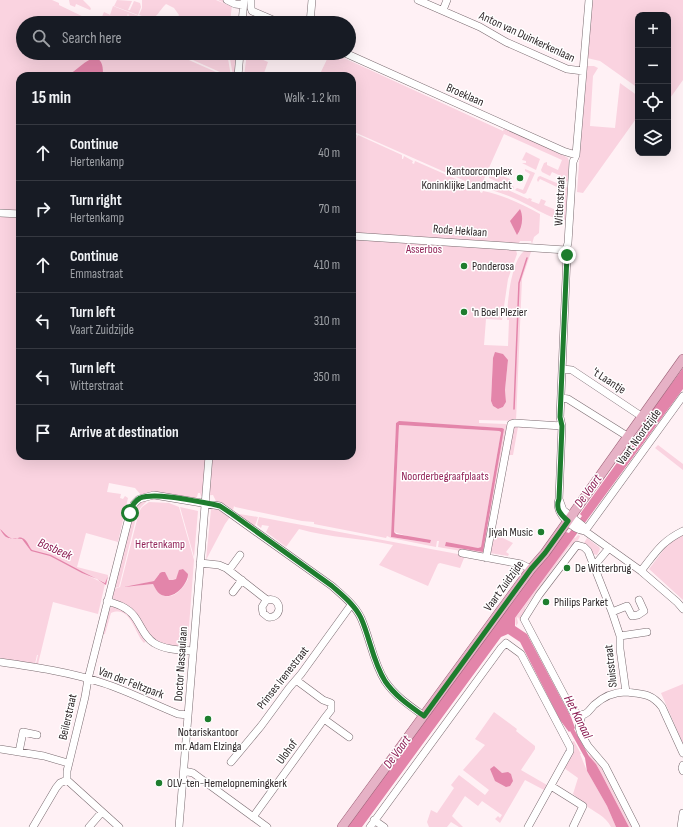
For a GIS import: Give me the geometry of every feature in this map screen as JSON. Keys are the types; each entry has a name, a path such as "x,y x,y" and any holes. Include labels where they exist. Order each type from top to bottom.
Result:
{"main road":[{"name":"Vaart Zuidzijde","path":"342,827 531,569 545,553 577,525 639,414 683,359"}],"street":[{"path":"227,0 235,4 244,2 243,16"},
{"path":"251,0 252,11 264,16"},
{"path":"311,16 312,0"},
{"name":"Anton van Duinkerkenlaan","path":"418,0 443,10 484,29 506,42 567,69 583,71"},
{"path":"443,10 447,0"},
{"name":"Witterstraat","path":"577,525 563,510 559,499 562,426 560,417 562,398 566,250 568,243 573,162 576,155 589,0"},
{"name":"Broeklaan","path":"356,58 563,151 576,155"},
{"path":"238,72 239,60"},
{"path":"0,213 16,214"},
{"name":"Rode Heklaan","path":"356,236 566,250"},
{"name":"'t Laantje","path":"563,369 572,370 639,414"},
{"name":"Vaart Noordzijde","path":"577,525 683,396"},
{"path":"562,398 568,399 627,436"},
{"path":"486,558 511,424 562,426"},
{"name":"Doctor Nassaulaan","path":"179,827 209,460"},
{"path":"0,662 60,672 88,679 130,513 134,504 140,499 154,495 220,506 332,586 351,605 361,618 376,661 385,680 400,698 424,716"},
{"path":"577,525 641,571 683,609"},
{"path":"641,571 661,545 683,531"},
{"path":"609,548 594,566 586,548 577,545 541,593 524,619 573,712 582,715 579,727 581,734 588,746 605,766 636,827"},
{"path":"462,553 521,564 531,569"},
{"path":"229,570 240,555"},
{"path":"200,563 219,565 229,570 267,600"},
{"name":"Sluisstraat","path":"582,715 588,712 595,704 617,692 626,692 620,649 620,636 594,566"},
{"path":"232,592 242,580"},
{"path":"612,612 627,606 632,616 638,615 644,611 639,600"},
{"path":"107,601 122,606 130,612 136,618 146,636 156,645 193,651"},
{"name":"Prinses Irenestraat","path":"231,762 261,726 351,605"},
{"name":"Sluisstraat","path":"620,636 647,632"},
{"path":"370,827 497,653 506,643 521,654 570,745 570,751 528,827"},
{"name":"Van der Feltzpark","path":"88,679 178,714 188,715"},
{"name":"Beilerstraat","path":"67,780 68,763 85,697 88,679"},
{"name":"Ulohof","path":"253,817 330,710 331,703 323,700 296,680"},
{"path":"626,692 646,694 658,702 662,707 683,754"},
{"path":"324,719 349,737"},
{"path":"19,752 23,732 37,735"},
{"path":"0,749 44,756 68,763"},
{"path":"683,765 683,771"},
{"path":"184,771 193,774 267,827"},
{"path":"33,827 56,788 60,783 67,780 118,827"},
{"path":"551,786 583,806 573,827"},
{"path":"89,827 102,812"},
{"path":"681,827 683,813"},
{"path":"374,820 384,827"}],"green space":[{"name":"Asserbos","path":"0,0 52,0 82,16 16,16 16,60 189,60 216,72 16,72 16,460 356,460 356,139 358,135 402,155 402,159 404,156 413,161 412,163 414,164 415,161 465,183 462,185 464,186 466,184 480,190 482,193 483,191 505,197 540,214 539,233 534,237 532,244 531,241 520,241 516,250 517,254 508,279 502,320 486,319 484,345 508,346 509,320 507,320 507,313 515,265 523,252 532,249 522,279 516,421 479,420 479,423 506,424 508,426 484,555 438,547 439,541 437,541 436,547 391,538 387,536 386,538 314,524 314,522 302,521 234,506 233,510 216,501 213,495 201,496 200,493 198,493 197,497 195,498 141,495 135,488 109,483 107,492 121,494 120,498 123,499 125,496 128,498 118,542 86,533 77,567 108,575 106,583 73,568 105,584 98,614 53,602 38,664 36,664 37,655 35,664 0,658","holes":["493,358 508,360 505,390 506,402 503,407 498,409 493,406 491,401","397,422 502,428 483,552 445,545 481,547 501,432 499,431 399,425 394,532 430,543 391,537"]},
{"path":"69,0 83,0 91,9 90,10 76,4 75,7 70,5"},
{"path":"117,0 132,1 128,10 130,10 134,1 140,3 141,7 138,15 114,6"},
{"path":"142,0 216,0 230,6 218,0 224,0 232,5 231,16 178,16 174,8 166,4 156,16 142,16 139,15 142,8"},
{"path":"592,0 683,0 683,80 671,97 671,12 635,12 635,86 600,61 587,58"},
{"path":"113,6 139,16 129,16 128,13 127,16 110,15"},
{"path":"104,12 112,16 102,16"},
{"path":"193,60 228,60 230,72 220,72"},
{"path":"230,60 236,60 235,72 232,72"},
{"path":"246,60 263,60 268,62 264,72 245,72"},
{"path":"327,60 348,60 503,131 505,127 564,153 563,155 568,158 569,162 568,181 565,182 560,180 561,176 552,172 550,176 541,170 544,163 547,162 547,165 558,170 562,160 504,134 484,179 528,199 532,199 531,201 539,204 541,199 546,201 544,205 556,210 560,200 557,198 561,189 540,179 538,182 538,177 540,176 568,188 566,220 547,215 523,202 481,188 356,133 356,72 321,72"},
{"path":"586,66 594,66 598,68 593,76 590,126 615,128 620,83 635,94 635,120 583,193 577,192"},
{"path":"526,152 540,159 536,170 522,163 526,163 526,161 522,160"},
{"path":"525,169 535,173 526,193 524,194 515,190 517,188 523,190 530,174 525,171"},
{"path":"495,173 510,179 508,183 514,187 513,189 489,178 489,175 494,177"},
{"path":"524,425 523,428 518,427 513,455 507,455 512,426"},
{"path":"658,445 683,464 683,470 655,448"},
{"path":"148,498 137,514 119,587 114,588 133,510 137,504"},
{"name":"Hertenkamp","path":"149,502 169,503 179,507 194,560 188,640 184,643 184,648 159,644 112,597 114,589 120,587 139,512 142,507","holes":["183,569 188,579 180,590 171,596 167,596 157,591 153,584 133,586 154,581 159,574 168,580 173,580 177,577 180,570"]},
{"path":"180,507 198,511 194,557"},
{"path":"211,509 217,509 230,517 206,560"},
{"path":"238,515 258,517 254,527"},
{"path":"259,517 463,555 464,558 460,568 440,563 438,564 428,586 379,565 393,545 299,529 286,547 266,532 269,526 262,525 261,528 257,525"},
{"path":"683,534 683,600 649,569 671,540"},
{"path":"497,535 513,543 506,552 509,554 508,556 490,553 491,536 496,537"},
{"path":"578,535 580,536 577,541 573,546 569,547 525,608 520,621 518,617 517,618 518,623 516,626 515,618 574,537 575,538"},
{"path":"587,538 599,547 600,549 597,555 593,554 589,546 584,543"},
{"path":"113,606 127,611 142,636 145,640 147,640 144,643 128,616 123,613 111,613 105,634 103,634 109,609"},
{"path":"683,684 683,744 661,693"},
{"path":"494,712 517,729 516,731 535,746 535,749 521,770 547,785 544,790 525,780 500,823 495,819 498,816 500,818 502,815 482,801 478,806 465,796 452,816 463,827 459,827 451,822 447,827 429,827 427,822 431,810 437,813 454,788 451,785 459,775 485,795 489,790 463,770 485,745 475,739"},
{"path":"580,737 603,767 632,827 629,827 601,773 589,756 590,755"},
{"path":"574,741 581,754 587,771 607,806 616,827 611,827 603,817 585,805 573,794 578,778 564,768 570,743"}],"shaded area":[{"path":"89,60 99,60 102,65 103,72 73,72"},
{"path":"520,209 522,222 517,235 510,221"},
{"path":"495,352 503,354 508,360 505,390 506,402 503,407 498,409 493,406 491,401 493,358"},
{"path":"683,368 683,389 515,618 515,626 527,634 571,717 575,728 574,729 589,756 596,764 629,827 616,827 607,806 587,771 585,758 570,731 569,732 560,720 520,642 508,634 501,637 362,827 347,827 534,570 566,532 569,533 582,516 580,514 632,442 646,418"},
{"path":"399,421 504,429 483,552 445,546 446,542 478,548 481,547 501,432 399,425 394,532 396,534 431,540 430,543 391,537 396,423"},
{"path":"0,529 7,536 12,538 5,536"},
{"path":"20,538 27,541 32,550 51,555 97,579 82,573 50,556 31,551 22,539 17,539"},
{"path":"183,569 188,574 185,583 178,591 169,596 160,594 153,584 124,587 154,581 162,572 165,572 169,580 173,580 176,579 179,570"},
{"path":"108,576 106,585 97,579 105,583"},
{"path":"494,766 502,773 508,772 511,774 513,781 510,786 506,787 495,781 490,769"}],"waterway":[{"path":"514,409 519,283 527,258"}],"place":[{"name":"Kantoorcomplex Koninklijke Landmacht","path":"520,178"},
{"name":"Ponderosa","path":"464,266"},
{"name":"'n Boel Plezier","path":"464,312"},
{"name":"Jiyah Music","path":"541,532"},
{"name":"De Witterbrug","path":"567,568"},
{"name":"Philips Parket","path":"546,602"},
{"name":"Notariskantoor mr. Adam Elzinga","path":"208,719"},
{"name":"OLV-ten-Hemelopnemingkerk","path":"159,783"}],"route":[{"path":"130,513 131,508 140,499 154,495 212,504 220,506 232,514 332,586 346,600 361,618 376,661 385,680 400,698 424,716 531,569 545,553 568,521 558,510 562,426 560,417 567,255"}],"park label":[{"name":"Noorderbegraafplaats","path":"445,476"}],"water label":[{"name":"De Vaart","path":"588,491"},
{"name":"Bosbeek","path":"55,549"},
{"name":"Het Kanaal","path":"578,717"},
{"name":"De Vaart","path":"397,752"}]}
